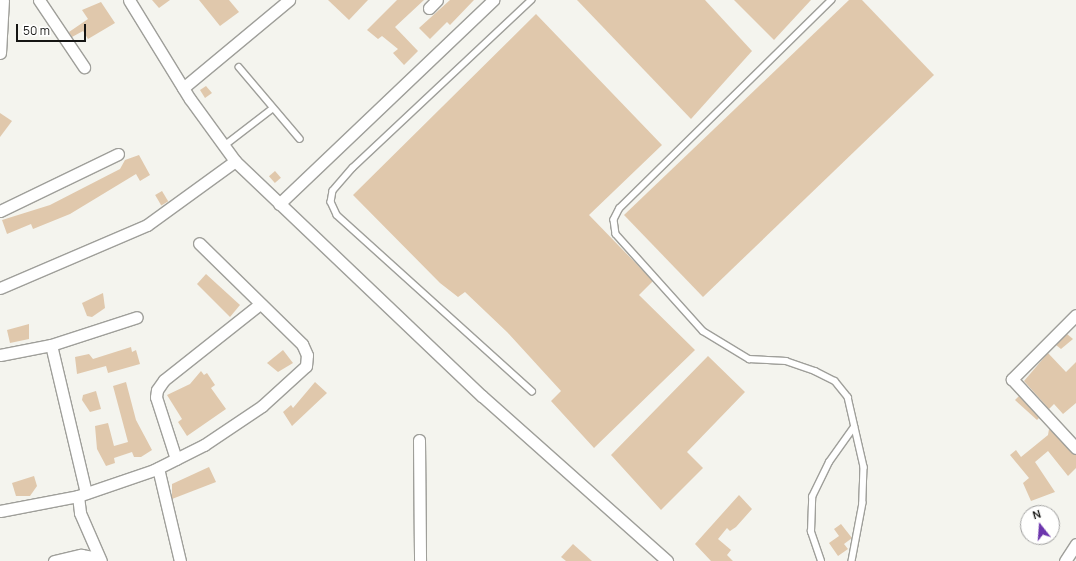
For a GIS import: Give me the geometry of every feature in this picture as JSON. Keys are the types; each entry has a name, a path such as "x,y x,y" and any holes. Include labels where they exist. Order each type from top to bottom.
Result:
{"street":[{"path":"39,0 84,67"},
{"path":"183,88 289,0"},
{"path":"279,204 493,0"},
{"path":"0,53 4,1"},
{"path":"133,2 183,88 235,161 482,396 667,561"},
{"path":"0,211 118,154"},
{"path":"0,288 147,225 235,161"},
{"path":"0,512 82,494 158,468 204,445 262,406 306,366 307,355 302,344 199,243"},
{"path":"176,459 156,397 157,390 164,380 260,304"},
{"path":"1076,315 1012,379 1076,448"},
{"path":"0,355 51,345 137,317"},
{"path":"51,345 82,494 80,513 100,560"},
{"path":"419,440 420,561"},
{"path":"158,468 180,561"},
{"path":"1065,561 1076,544"},
{"path":"54,561 81,555 100,560"}],"lane":[{"path":"532,0 353,168 333,191 331,202 337,215 532,391"},
{"path":"832,0 620,208 614,220 616,234 703,331 750,359 786,361 835,381 848,397 864,467 863,503 852,561"},
{"path":"239,67 272,109 300,139"},
{"path":"223,146 272,109"},
{"path":"821,561 811,532 812,497 829,462 854,427"}],"building":[{"path":"152,0 170,0 159,8"},
{"path":"199,0 229,0 239,12 220,26"},
{"path":"328,0 368,0 349,20"},
{"path":"397,0 424,0 395,27 418,51 404,65 393,53 398,49 382,36 378,39 367,30"},
{"path":"450,0 474,0 450,25 447,22 430,39 419,28"},
{"path":"577,0 705,0 752,51 691,119"},
{"path":"734,0 811,0 774,40"},
{"path":"849,0 862,0 934,75 703,297 624,215"},
{"path":"101,2 115,23 88,39 83,31 72,37 69,32 88,19 82,10"},
{"path":"536,14 662,145 589,215 653,281 639,295 695,350 594,448 551,401 561,391 507,332 465,292 458,297 440,283 353,195"},
{"path":"206,86 212,93 205,98 200,90"},
{"path":"0,113 12,121 0,137"},
{"path":"139,155 150,175 140,181 136,174 70,214 33,229 31,224 7,234 2,220 50,205 120,169 125,160"},
{"path":"275,171 281,178 275,183 269,176"},
{"path":"162,191 168,201 161,205 155,195"},
{"path":"206,274 240,305 230,317 197,284"},
{"path":"103,293 105,308 92,317 87,316 82,303"},
{"path":"29,324 29,339 10,343 7,330"},
{"path":"1067,334 1073,339 1061,349 1056,345"},
{"path":"131,347 132,352 136,350 140,364 108,373 106,366 77,374 75,357 89,354 93,359"},
{"path":"283,350 293,363 278,372 267,363"},
{"path":"1048,353 1066,372 1076,362 1076,403 1063,414 1054,404 1049,409 1024,381"},
{"path":"708,356 745,392 687,452 703,468 661,510 611,455"},
{"path":"201,371 204,375 207,373 215,385 211,388 226,409 187,436 178,422 182,419 167,395 190,384"},
{"path":"126,382 136,420 152,450 141,457 134,457 132,452 114,458 115,463 106,466 97,449 95,426 108,423 114,446 128,442 113,386"},
{"path":"315,382 327,393 292,426 283,412 291,405 293,408"},
{"path":"96,391 101,409 90,412 82,400 83,395"},
{"path":"1019,396 1039,418 1037,420 1015,400"},
{"path":"1049,429 1076,455 1076,468 1068,476 1048,451 1035,462 1055,492 1031,501 1023,483 1029,478 1010,455 1016,450 1021,457 1048,435"},
{"path":"209,467 216,482 172,499 172,484"},
{"path":"34,476 37,486 30,496 16,496 12,483"},
{"path":"739,495 752,509 736,527 730,531 727,528 718,539 731,550 727,555 733,561 711,561 695,544"},
{"path":"841,524 852,538 844,544 848,549 838,556 829,543 839,536 834,529"},
{"path":"573,544 592,561 566,561 561,557"}]}
